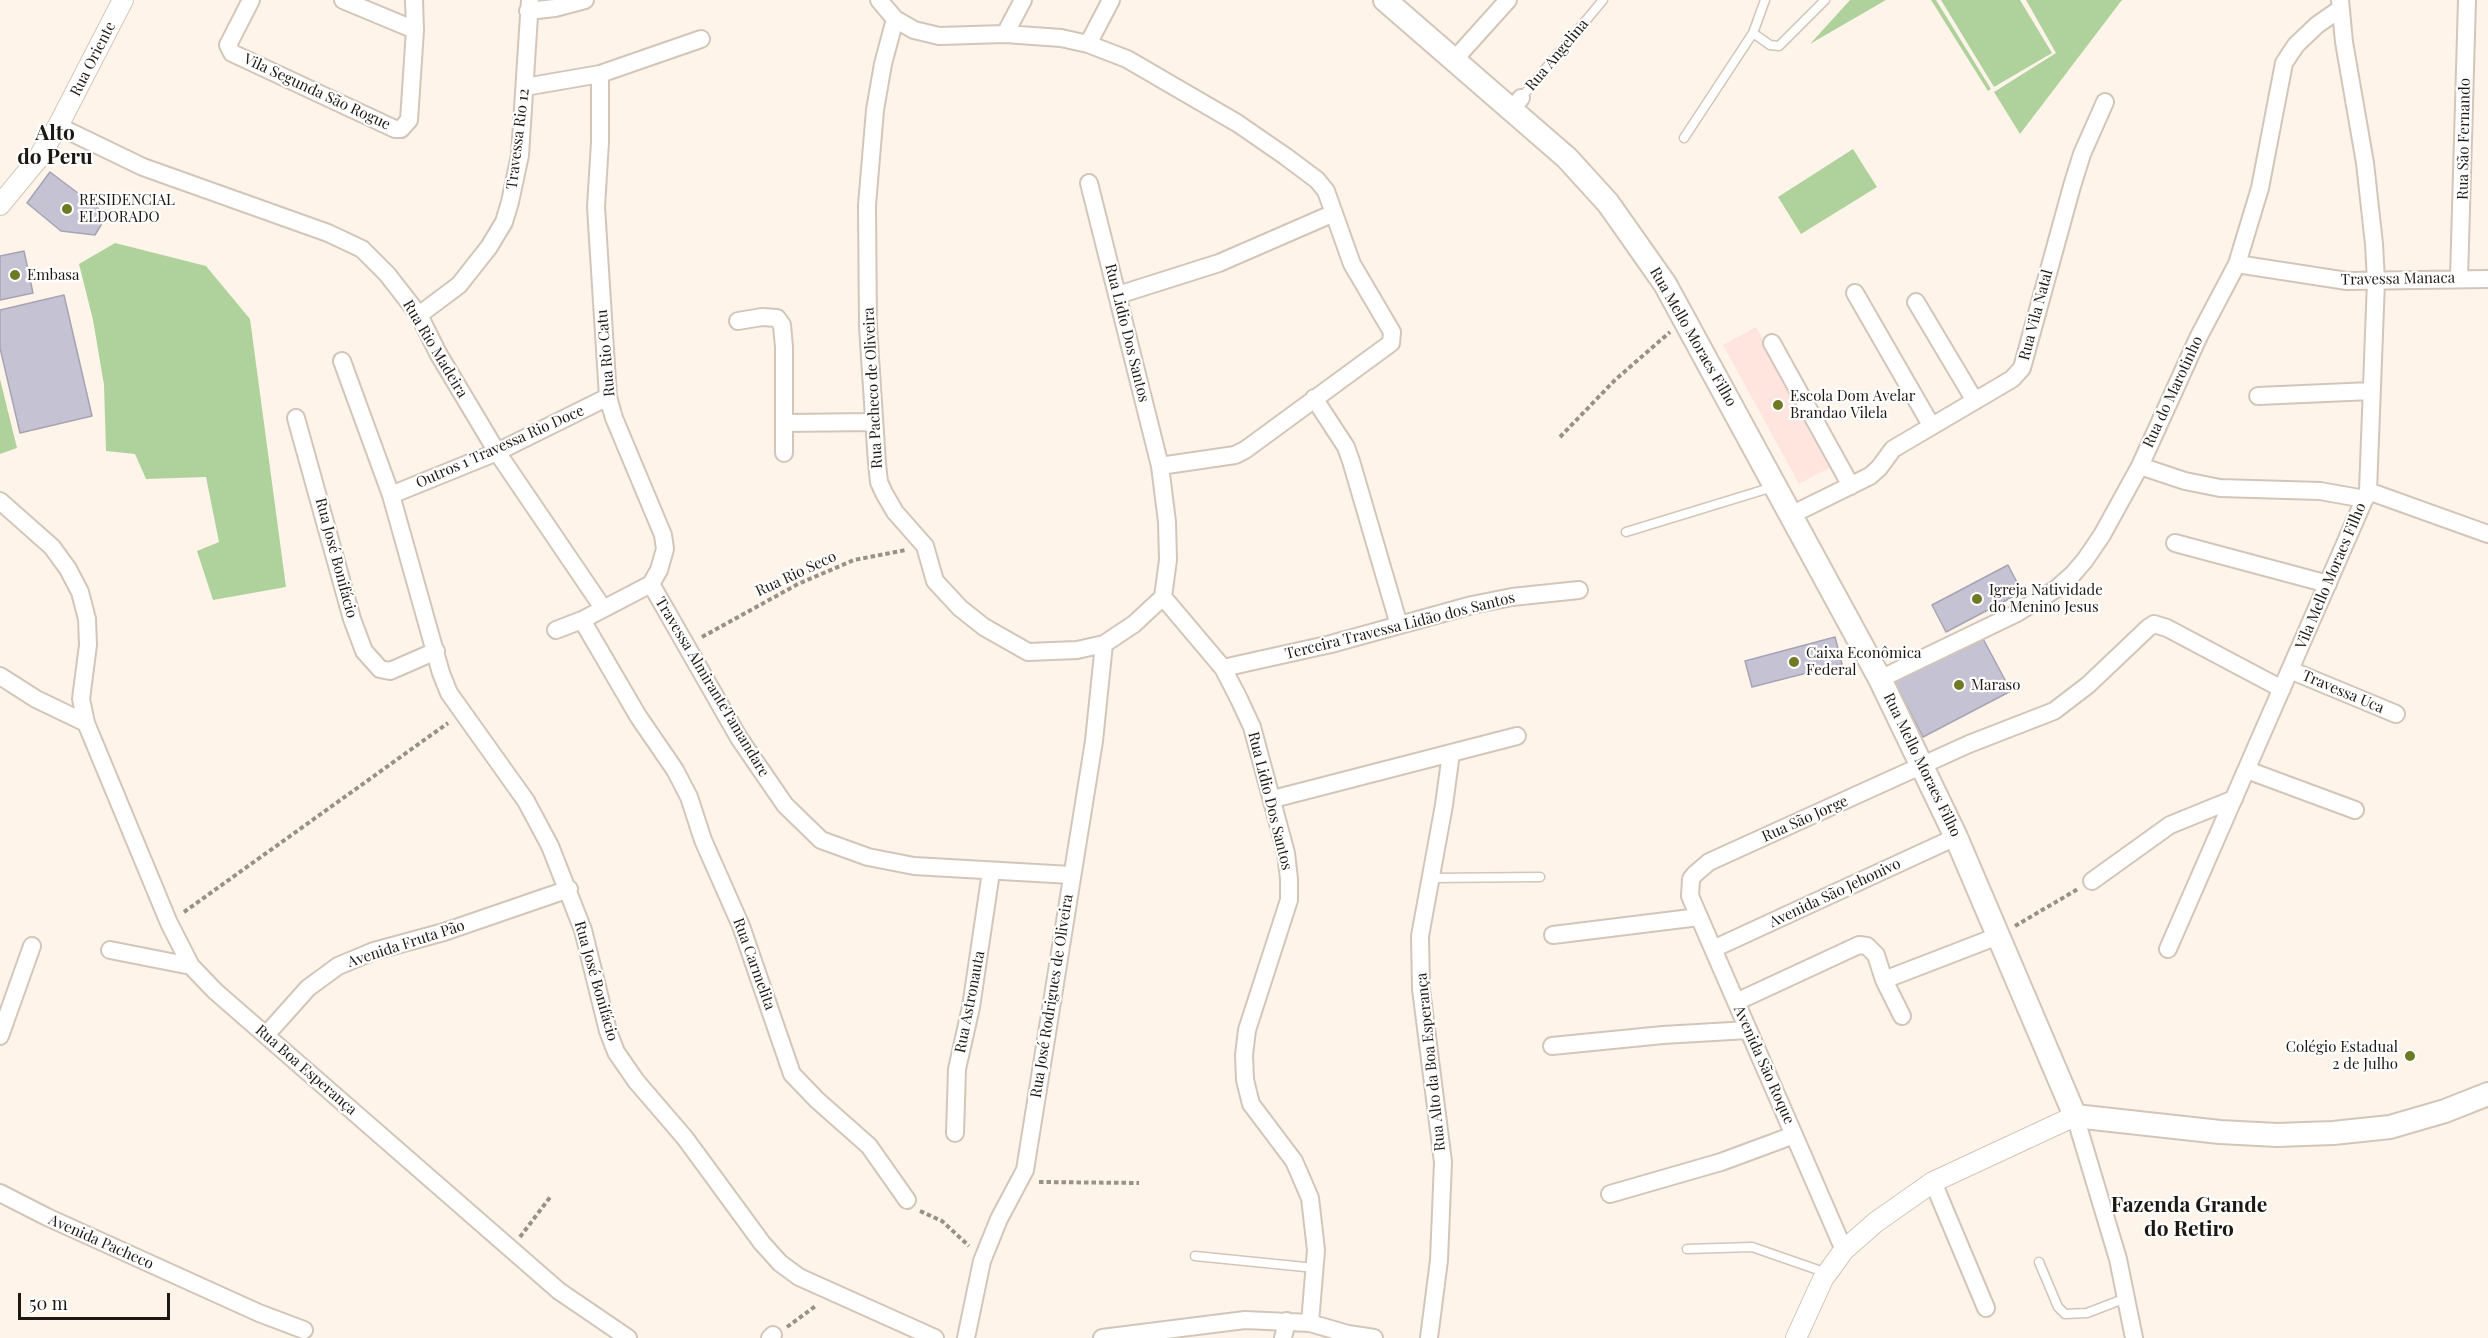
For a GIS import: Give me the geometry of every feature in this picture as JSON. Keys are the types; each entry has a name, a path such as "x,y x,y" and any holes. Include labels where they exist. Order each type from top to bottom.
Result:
{"main road":[{"name":"Rua Mello Moraes Filho","path":"1392,2 1454,60 1516,104 1567,158 1608,203 1638,242 1687,321 1880,679 1923,766 1956,837 2075,1116"},
{"path":"2075,1116 2220,1132 2277,1135 2333,1133 2390,1127 2445,1111 2488,1094"}],"street":[{"name":"Rua Oriente","path":"0,205 37,160 58,126 123,0"},
{"name":"Vila Segunda São Rogue","path":"251,0 228,45 232,53 395,129 401,129 409,120 415,30 414,0"},
{"path":"343,0 415,30"},
{"path":"529,5 555,8 585,0"},
{"path":"879,0 895,19 914,30 939,36 1034,35 1088,44 1150,71 1237,123 1285,156 1323,187 1330,199 1352,264 1390,328 1392,341 1245,450 1235,455 1160,466"},
{"path":"1005,34 1023,0"},
{"path":"1088,44 1111,0"},
{"path":"1454,60 1508,0"},
{"name":"Rua São Fernando","path":"2459,278 2467,0"},
{"name":"Rua do Marotinho","path":"1880,679 1994,625 2056,589 2073,574 2102,535 2140,466 2199,336 2237,264 2260,188 2284,63 2296,45 2340,4"},
{"name":"Vila Mello Moraes Filho","path":"2168,949 2366,495 2376,281 2365,163 2340,4"},
{"name":"Travessa Rio 12","path":"419,315 459,285 489,248 504,222 520,155 529,5"},
{"name":"Rua Pacheco de Oliveira","path":"895,19 883,64 875,110 867,205 868,327 879,482 895,512 925,546 935,581 960,608 984,627 1028,652 1077,650 1104,644 1134,624 1163,597"},
{"path":"525,87 600,74 701,39"},
{"name":"Rua Rio Catu","path":"600,74 600,142 596,207 608,398 614,418 663,535 664,552 651,584"},
{"name":"Rua Vila Natal","path":"1791,515 1851,486 1877,470 1893,449 1931,424 2012,379 2026,360 2046,275 2072,186 2082,154 2104,102"},
{"name":"Rua Rio Madeira","path":"58,126 143,166 328,233 362,249 387,273 419,315 439,356 496,452 603,608"},
{"name":"Rua Lidio Dos Santos","path":"1089,183 1160,466 1167,522 1168,560 1163,597 1223,668 1252,727 1286,853 1289,900 1247,1030 1244,1055 1245,1080 1251,1104 1294,1161 1310,1198 1316,1250 1310,1323"},
{"path":"1118,295 1219,263 1334,213"},
{"name":"Travessa Manaca","path":"2237,264 2347,281 2488,279"},
{"path":"1855,293 1931,424"},
{"path":"1916,302 1975,401"},
{"path":"738,321 762,317 777,318 782,325 784,347 783,453"},
{"path":"1772,343 1851,486"},
{"name":"Rua José Bonifácio","path":"342,362 391,495 449,693 538,821 583,930 608,1031 626,1069 685,1138 762,1243 780,1263 799,1277 935,1338"},
{"path":"2258,396 2371,391"},
{"name":"Outros 1 Travessa Rio Doce","path":"391,495 496,452 608,398"},
{"path":"1314,398 1346,447 1352,461 1399,625"},
{"name":"Rua José Bonifácio","path":"296,417 352,619 364,651 380,669 390,671 436,651"},
{"path":"784,423 874,422"},
{"path":"2140,466 2185,481 2220,488 2366,495 2488,534"},
{"name":"Rua Boa Esperança","path":"0,501 52,547 68,569 80,592 88,645 81,699 86,723 169,923 191,966 215,991 559,1291 628,1338"},
{"path":"2175,543 2328,584"},
{"path":"556,630 582,620 651,584"},
{"name":"Travessa AlmiranteTamandare","path":"651,584 739,738 785,805 821,840 868,857 914,866 1071,875"},
{"name":"Terceira Travessa Lidão dos Santos","path":"1223,668 1332,644 1512,597 1579,590"},
{"name":"Rua Carmelita","path":"582,620 638,716 675,770 689,797 703,840 745,936 792,1074 817,1100 869,1146 907,1200"},
{"path":"1923,766 1969,744 2054,711 2088,685 2154,624 2167,628 2282,689"},
{"name":"Rua José Rodrigues de Oliveira","path":"966,1338 981,1260 999,1219 1025,1170 1094,741 1104,644"},
{"name":"Travessa Uca","path":"2290,670 2396,714"},
{"path":"0,676 36,699 86,723"},
{"path":"1273,800 1517,736"},
{"name":"Rua Alto da Boa Esperança","path":"1429,1338 1439,1260 1443,1162 1421,989 1420,936 1451,753"},
{"name":"Rua São Jorge","path":"1691,879 1709,862 1923,766"},
{"path":"2247,770 2355,810"},
{"path":"2092,881 2170,825 2234,799"},
{"name":"Avenida São Jehonivo","path":"1713,949 1956,837"},
{"name":"Rua Astronauta","path":"955,1133 957,1069 972,1006 991,872"},
{"name":"Avenida São Roque","path":"1691,879 1690,896 1699,918 1844,1250"},
{"name":"Avenida Fruta Pão","path":"266,1035 308,988 338,966 374,951 444,932 568,889"},
{"path":"1553,935 1699,918"},
{"path":"1884,980 1998,936"},
{"path":"1736,1002 1859,945 1867,946 1876,955 1884,980 1902,1016"},
{"path":"0,1036 32,946"},
{"path":"110,950 191,966"},
{"path":"1552,1046 1663,1035 1748,1030"},
{"path":"1796,1338 1828,1273 1844,1250 1876,1222 1933,1182 2075,1116 2100,1194 2134,1338"},
{"path":"1610,1194 1721,1162 1794,1135"},
{"path":"1933,1182 1986,1308"},
{"name":"Avenida Pacheco","path":"0,1192 47,1218 304,1330"},
{"path":"1283,1338 1287,1321"},
{"path":"1102,1338 1218,1322 1287,1321 1310,1323 1348,1334 1374,1338"}],"lane":[{"name":"Rua Angelina","path":"1516,104 1603,0"},
{"path":"1684,138 1753,33 1765,0"},
{"path":"1753,33 1770,45 1779,46 1825,0"},
{"path":"1626,532 1776,486"},
{"path":"1429,878 1540,877"},
{"path":"1687,1249 1752,1247 1828,1273"},
{"path":"1195,1256 1315,1268"},
{"path":"2039,1262 2055,1301 2065,1314 2087,1313 2126,1298"}],"path":[{"path":"1560,437 1615,380 1664,336 1687,321"},
{"name":"Rua Rio Seco","path":"686,647 744,612 798,584 854,560 925,546"},
{"path":"169,923 463,712"},
{"path":"1998,936 2092,881"},
{"path":"1020,1182 1138,1183"},
{"path":"511,1250 551,1196"},
{"path":"907,1200 914,1209 942,1221 964,1240 981,1260"},
{"path":"771,1336 808,1312 833,1292"}],"shaded area":[{"name":"Escola Dom Avelar Brandao Vilela","path":"1756,327 1833,466 1799,484 1723,345"}],"green space":[{"path":"1850,0 1886,0 1810,44"},
{"path":"1931,0 1936,0 1991,89 1988,91"},
{"path":"1941,0 2020,0 2052,53 1994,87"},
{"path":"2026,0 2122,0 2020,134 1994,92 2056,53"},
{"path":"1853,149 1877,187 1801,234 1778,197"},
{"path":"115,243 206,266 250,319 286,587 213,600 197,551 219,542 206,477 146,479 135,454 106,451 104,385 93,320 79,264"},
{"path":"0,379 17,448 0,454"}],"building":[{"name":"RESIDENCIAL ELDORADO","path":"50,172 107,215 95,235 61,231 27,203"},
{"name":"Embasa","path":"24,251 33,293 0,300 0,256"},
{"path":"64,295 92,416 20,433 0,348 0,310"},
{"name":"Igreja Natividade do Menino Jesus","path":"2008,565 2022,592 1946,632 1932,605"},
{"path":"1981,635 2011,691 1923,737 1894,681"},
{"name":"Caixa Econômica Federal","path":"1835,637 1842,664 1752,687 1745,661"}],"place":[{"name":"RESIDENCIAL ELDORADO","path":"67,209"},
{"name":"Embasa","path":"15,275"},
{"name":"Escola Dom Avelar Brandao Vilela","path":"1778,405"},
{"name":"Igreja Natividade do Menino Jesus","path":"1977,599"},
{"name":"Caixa Econômica Federal","path":"1794,662"},
{"name":"Maraso","path":"1959,685"},
{"name":"Colégio Estadual 2 de Julho","path":"2410,1056"}],"district":[{"name":"Alto do Peru","path":"55,145"},
{"name":"Fazenda Grande do Retiro","path":"2189,1217"}]}
